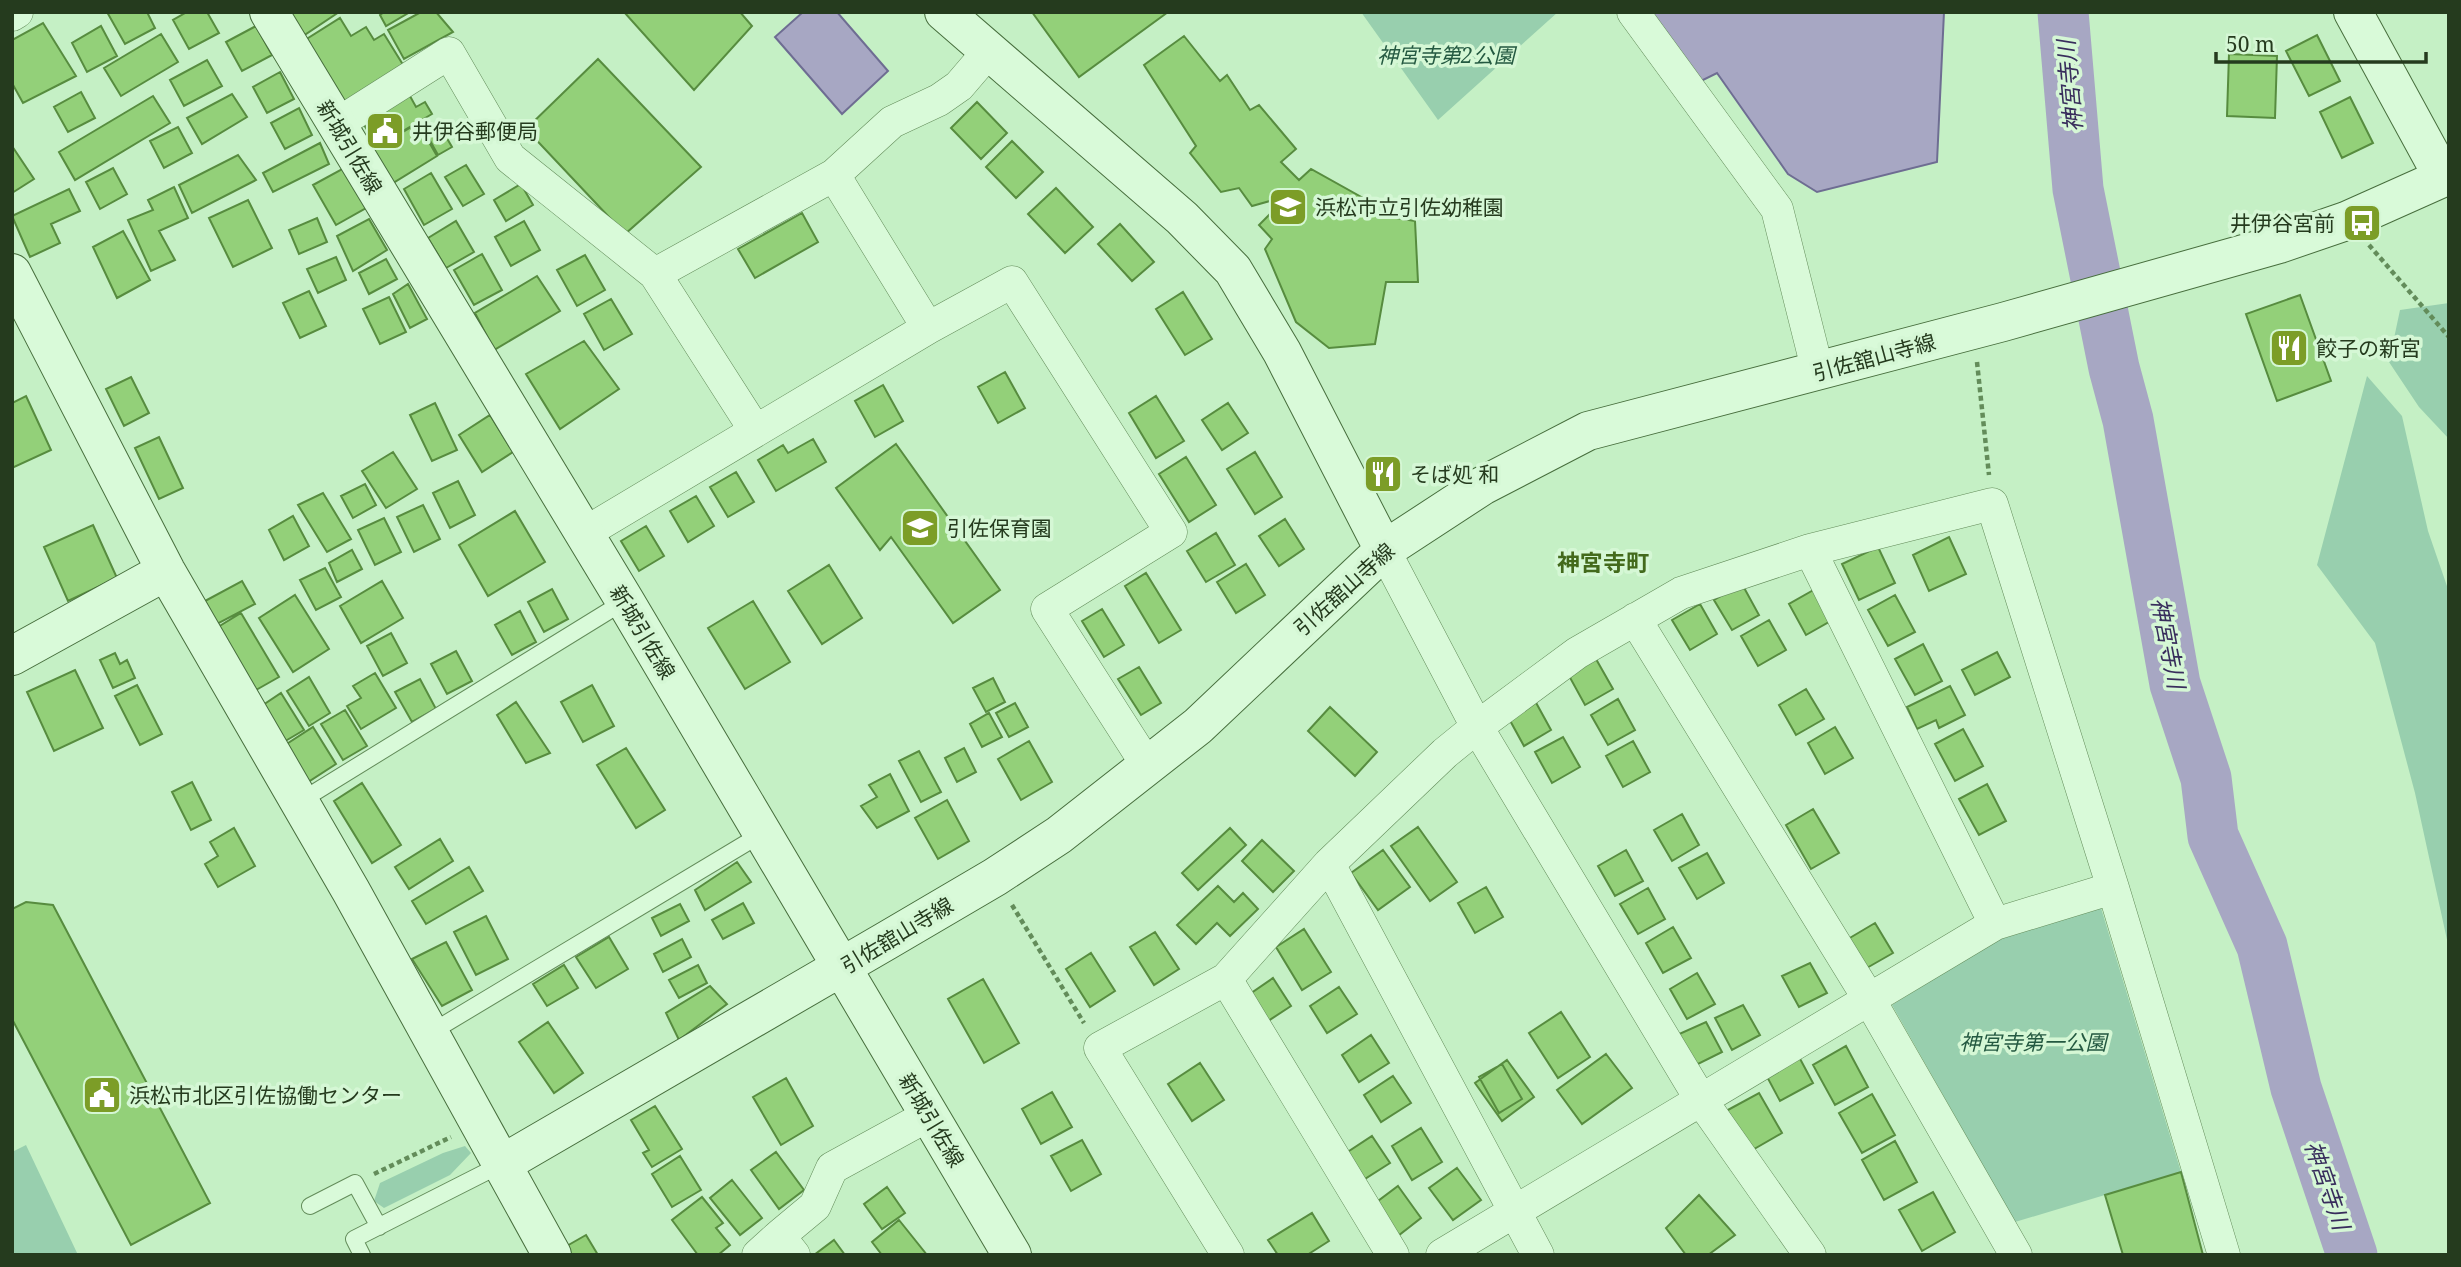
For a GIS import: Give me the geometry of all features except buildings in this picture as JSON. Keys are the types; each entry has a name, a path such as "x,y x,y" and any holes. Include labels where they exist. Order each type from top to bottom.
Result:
{"main road":[{"name":"新城引佐線","path":"269,12 625,601 1012,1255"},
{"path":"944,12 1182,218 1233,270 1282,352 1384,550"},
{"path":"2353,12 2446,176"},
{"name":"引佐舘山寺線","path":"502,1164 995,877 1059,835 1198,726 1384,550 1482,486 1588,431 2003,322 2279,244 2346,221 2446,176"},
{"path":"12,273 166,572 351,891 552,1255"},
{"path":"12,656 166,572"}],"street":[{"path":"12,15 17,12"},
{"path":"1633,12 1777,209 1818,372"},
{"path":"655,274 834,175 892,122 939,100 959,86 989,51"},
{"path":"337,124 449,53 510,158 655,274 755,430"},
{"path":"834,175 928,328"},
{"path":"583,534 928,328 1012,282 1171,532 1046,609 1147,765"},
{"path":"1228,1255 1100,1048 1226,979 1329,864 1445,753 1577,653 1681,593 1810,550 1992,504 2113,888 2224,1255"},
{"path":"1384,550 1477,727 1701,1100 1810,1255"},
{"path":"1810,550 1995,924"},
{"path":"1635,619 1869,999 2016,1255"},
{"path":"1329,864 1538,1255"},
{"path":"1442,1255 1995,924 2113,888"},
{"path":"1226,979 1394,1255"},
{"path":"777,1248 815,1206 832,1168 929,1115"}],"lane":[{"path":"298,803 625,601"},
{"path":"430,1033 763,834"},
{"path":"362,1255 354,1239 502,1164"},
{"path":"310,1206 355,1183 379,1227"}],"path":[{"path":"2346,221 2449,337"},
{"path":"1976,359 1992,504"},
{"path":"995,877 1100,1048"},
{"path":"355,1183 462,1132"}],"green space":[{"name":"神宮寺第2公園","path":"1361,12 1558,12 1438,120"},
{"path":"2449,303 2449,439 2419,407 2389,362 2400,310"},
{"path":"2367,376 2402,416 2428,531 2449,592 2449,949 2415,793 2375,643 2317,565"},
{"name":"神宮寺第一公園","path":"2101,908 2181,1172 2015,1222 1892,1005 2001,937"},
{"path":"26,1145 78,1255 12,1255 12,1152"},
{"path":"465,1146 471,1153 450,1175 384,1208 374,1201 380,1183 443,1153"}],"water":[{"path":"803,12 837,12 888,71 842,114 775,37"},
{"path":"1646,12 1944,12 1937,162 1817,192 1788,174 1717,73 1699,82"}],"waterway":[{"name":"神宮寺川","path":"2063,12 2078,189 2114,368 2128,420 2175,684 2206,778 2213,836 2262,946 2296,1088 2352,1255"}],"place":[{"name":"井伊谷郵便局","path":"385,131"},
{"name":"浜松市立引佐幼稚園","path":"1288,207"},
{"name":"井伊谷宮前","path":"2362,223"},
{"name":"餃子の新宮","path":"2289,348"},
{"name":"そば処 和","path":"1383,474"},
{"name":"引佐保育園","path":"920,528"},
{"name":"浜松市北区引佐協働センター","path":"102,1095"}],"district":[{"name":"神宮寺町","path":"1603,562"}]}
